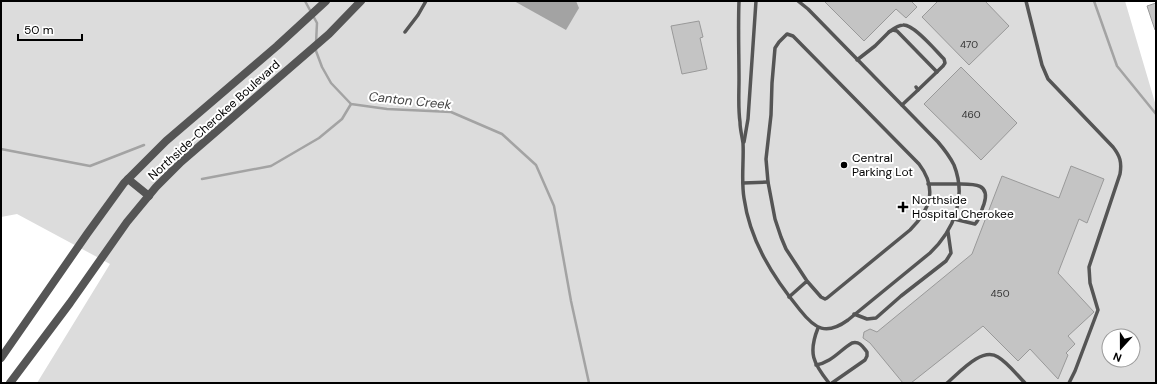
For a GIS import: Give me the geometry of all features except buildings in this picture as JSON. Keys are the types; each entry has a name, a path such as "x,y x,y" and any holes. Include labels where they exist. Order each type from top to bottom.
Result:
{"street":[{"name":"Northside-Cherokee Boulevard","path":"1,358 87,234 128,179 166,141 287,37 326,1"},
{"name":"Northside-Cherokee Boulevard","path":"10,383 70,303 127,222 149,196 181,162 329,34 361,1"},
{"path":"128,179 149,196"}],"lane":[{"path":"405,32 418,15 426,1"},
{"path":"739,1 739,112 743,145 743,183 747,216 758,246 772,273 789,297 809,321 818,328 832,329 840,326 930,253 941,242 948,232 958,207 958,184 954,166 947,153 938,142 808,9 798,1"},
{"path":"743,145 748,119 756,1"},
{"path":"1026,1 1042,65 1048,79 1116,150 1121,161 1120,174 1089,267 1090,283 1098,310 1076,371 1069,383"},
{"path":"858,60 889,32 898,26 904,25 912,28 944,59 944,66 917,89 902,105"},
{"path":"889,32 893,30 897,31 937,72"},
{"path":"788,34 793,36 919,164 924,170 930,194 928,204 921,219 867,266 825,299 821,297 807,281 786,249 775,219 768,182 766,159 771,115 775,48 788,34"},
{"path":"743,183 768,182"},
{"path":"928,184 972,184 980,186 983,189 986,197 978,221 975,224 954,219"},
{"path":"854,314 866,319 876,318 901,296 946,261 951,253 948,232"},
{"path":"789,297 807,281"},
{"path":"818,328 812,348 816,365 829,383"},
{"path":"816,365 831,359 852,343 856,342 860,344 867,352 865,360 832,383"},
{"path":"946,383 976,358 986,354 993,354 999,357 1025,383"}],"shaded area":[{"path":"1,1 1125,1 1156,106 1156,383 37,383 110,264 17,214 1,217"},
{"path":"514,1 576,1 579,8 566,30"}],"waterway":[{"name":"Canton Creek","path":"305,1 317,23 316,43"},
{"path":"1094,1 1117,66 1156,114"},
{"name":"Canton Creek","path":"316,48 322,67 331,83 351,104 387,109 451,112 502,134 536,165 554,206 571,301 589,383"},
{"path":"202,179 271,166 319,138 342,119 351,104"},
{"path":"1,149 90,166 144,145"}],"place":[{"name":"Central Parking Lot","path":"844,165"},
{"name":"Northside Hospital Cherokee","path":"903,207"}]}
